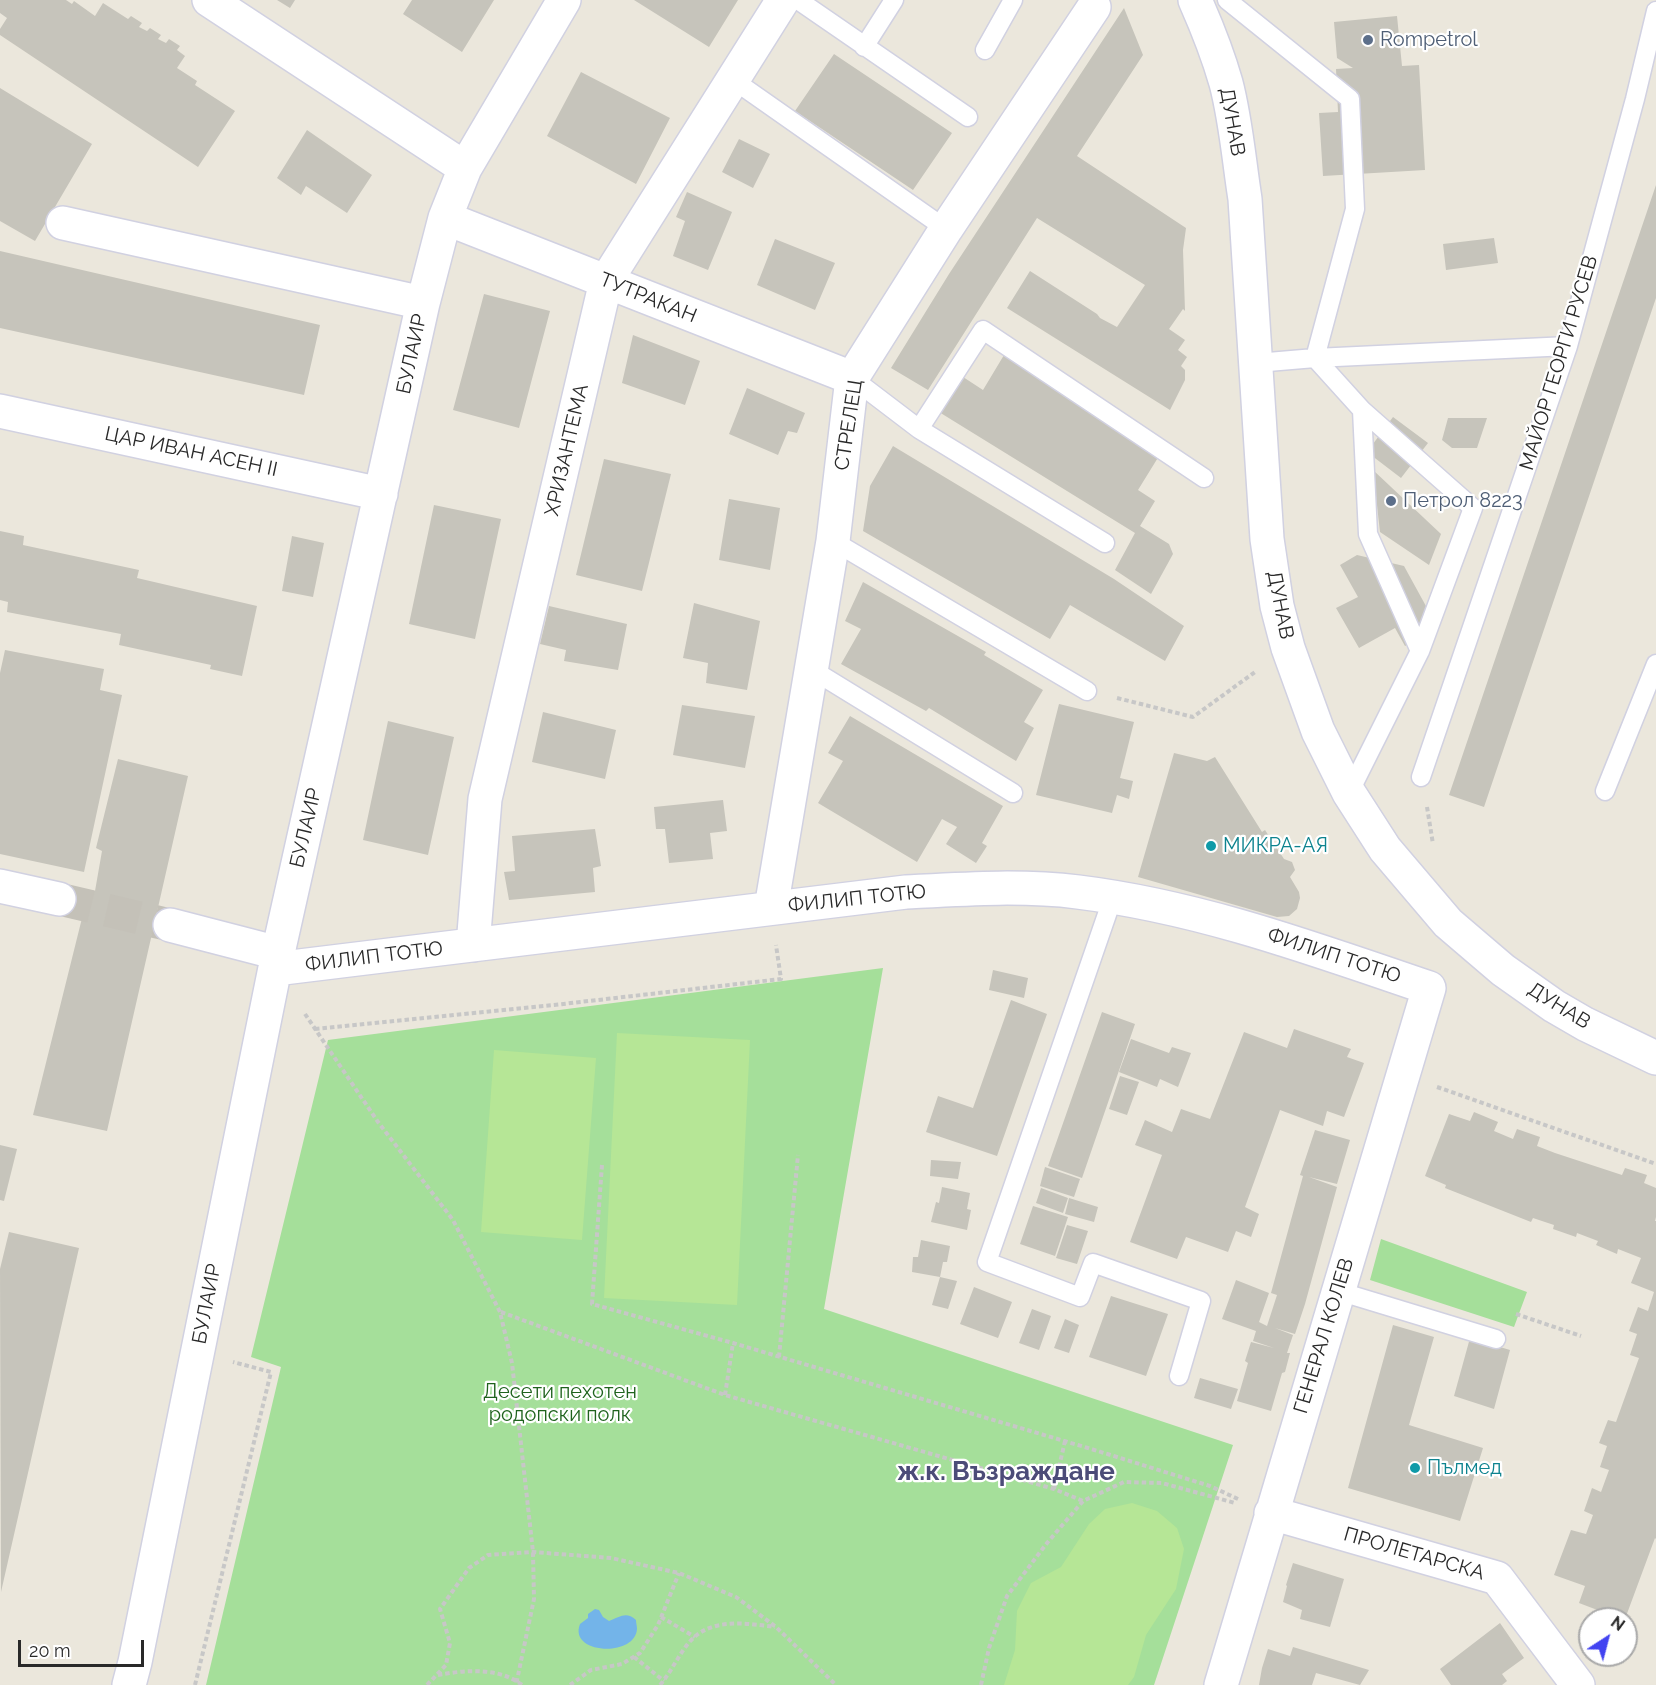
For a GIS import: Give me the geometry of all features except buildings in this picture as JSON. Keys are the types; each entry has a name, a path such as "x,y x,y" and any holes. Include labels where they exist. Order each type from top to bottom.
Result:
{"street":[{"path":"209,0 465,168"},
{"name":"БУЛАИР","path":"129,1685 277,961 423,303 445,218 465,168 564,0"},
{"name":"ХРИЗАНТЕМА","path":"473,945 485,799 606,281 783,0"},
{"name":"ДУНАВ","path":"1195,0 1226,83 1245,199 1267,539 1277,606 1288,648 1318,731 1349,793 1385,849 1448,923 1476,948 1554,1006 1585,1024 1656,1058"},
{"name":"СТРЕЛЕЦ","path":"771,908 833,541 852,378 946,229 1094,7"},
{"name":"ТУТРАКАН","path":"445,218 852,378"},
{"path":"63,223 423,303"},
{"name":"ЦАР ИВАН АСЕН II","path":"0,411 381,494"},
{"path":"0,886 58,899"},
{"name":"ФИЛИП ТОТЮ","path":"277,961 473,945 906,892 1043,889 1113,897 1196,913 1270,934 1429,988"},
{"path":"170,925 277,961"},
{"name":"ГЕНЕРАЛ КОЛЕВ","path":"1221,1685 1429,988"},
{"name":"ПРОЛЕТАРСКА","path":"1271,1513 1497,1578 1578,1685"}],"lane":[{"path":"798,0 968,117"},
{"path":"864,47 894,0"},
{"path":"985,50 1012,0"},
{"path":"1227,0 1350,99 1354,209 1315,358"},
{"name":"МАЙОР ГЕОРГИ РУСЕВ","path":"1421,777 1568,346 1635,99 1656,11"},
{"path":"732,78 946,229"},
{"path":"918,429 983,330 1204,478"},
{"path":"1256,363 1568,346"},
{"path":"1315,358 1362,410 1473,508 1420,651 1349,793"},
{"path":"852,378 918,429 1105,543"},
{"path":"1362,410 1368,534 1420,651"},
{"path":"833,541 1087,691"},
{"path":"1605,791 1656,664"},
{"path":"811,669 1013,793"},
{"path":"1113,897 987,1262 1080,1298 1093,1263 1201,1301 1179,1376"},
{"path":"1338,1291 1496,1339"}],"path":[{"path":"1087,691 1193,717 1288,648"},
{"path":"315,1029 565,1004 781,979 771,908"},
{"path":"277,961 315,1029 378,1122 453,1220 500,1312 512,1363 533,1552 534,1599 516,1683"},
{"path":"1403,1075 1656,1164"},
{"path":"779,1357 798,1155"},
{"path":"602,1166 592,1304 733,1343 1210,1486"},
{"path":"500,1312 725,1395 1054,1489 1083,1501"},
{"path":"1516,1314 1581,1336"},
{"path":"725,1395 733,1343"},
{"path":"195,1685 271,1372 198,1353"},
{"path":"1054,1489 1065,1441"},
{"path":"981,1685 989,1648 1007,1596 1047,1543 1083,1501 1124,1482 1161,1483 1207,1496"},
{"path":"427,1685 446,1665 450,1643 440,1609 469,1568 488,1555 533,1552 611,1558 679,1573 736,1597 776,1627 836,1685"},
{"path":"570,1685 591,1670 622,1664 640,1653 661,1617 679,1573"},
{"path":"661,1617 695,1637"},
{"path":"633,1657 662,1683 687,1645 702,1630 729,1622 776,1627"},
{"path":"437,1675 459,1671 498,1673 522,1685"}],"green space":[{"name":"Десети пехотен родопски полк","path":"883,968 824,1309 1233,1445 1154,1685 206,1685 281,1367 251,1357 328,1040"},
{"path":"617,1033 750,1040 737,1305 604,1298"},
{"path":"494,1050 596,1058 582,1240 481,1232"},
{"path":"1381,1239 1527,1292 1514,1327 1370,1280"},
{"path":"1132,1503 1157,1511 1177,1528 1184,1549 1176,1589 1146,1635 1134,1677 1128,1685 1004,1685 1015,1650 1017,1611 1031,1583 1061,1567 1089,1524 1105,1509"}],"water":[{"path":"595,1609 599,1610 609,1621 626,1615 636,1620 637,1629 633,1638 626,1645 603,1649 584,1642 579,1634 580,1624"}],"tunnel":[{"path":"59,899 170,925"}],"place":[{"name":"Rompetrol","path":"1368,40"},
{"name":"Петрол 8223","path":"1391,501"},
{"name":"МИКРА-АЯ","path":"1211,846"},
{"name":"Пълмед","path":"1415,1468"}],"district":[{"name":"ж.к. Възраждане","path":"1006,1472"}]}
